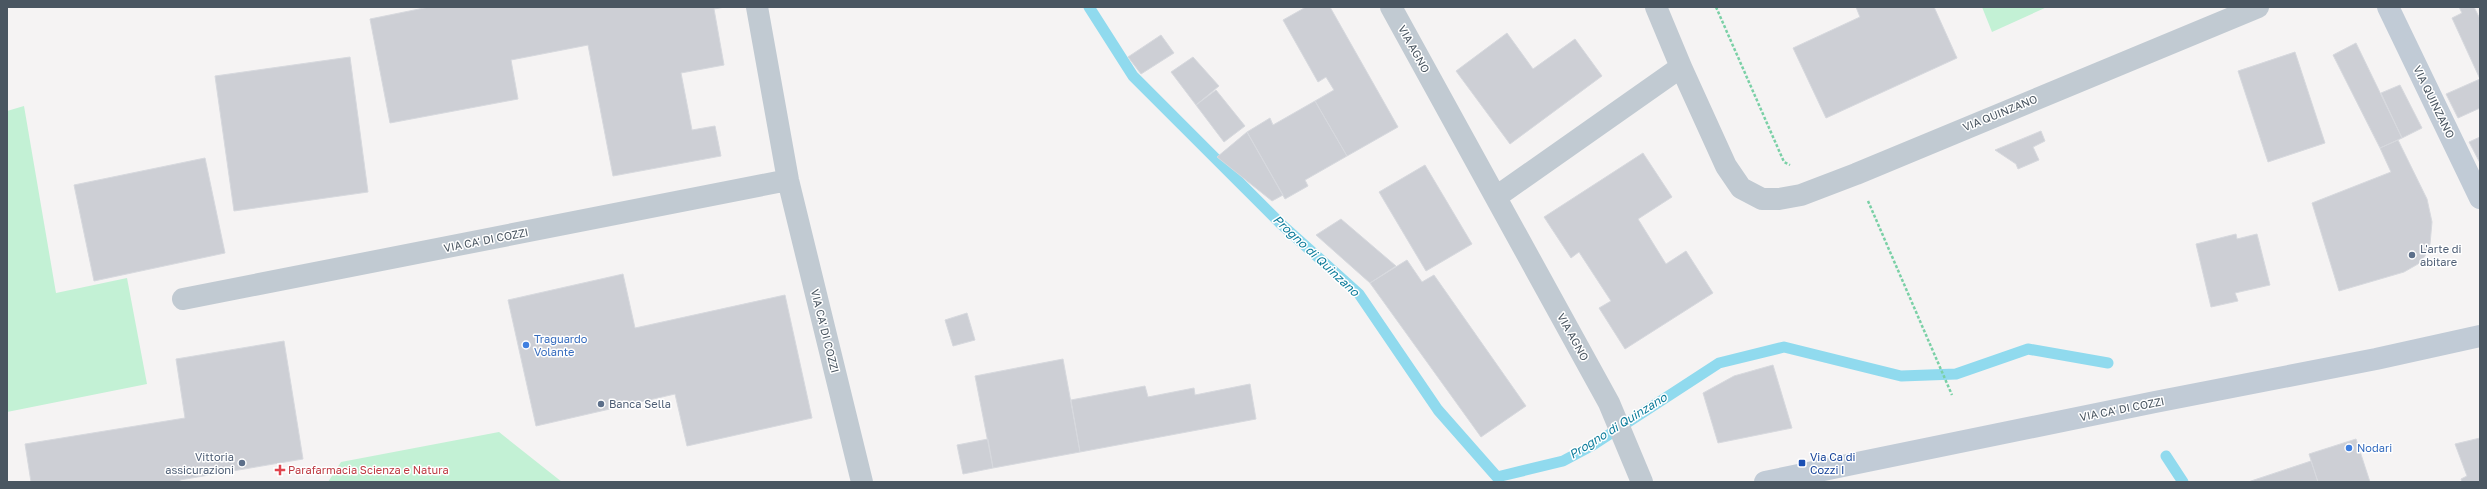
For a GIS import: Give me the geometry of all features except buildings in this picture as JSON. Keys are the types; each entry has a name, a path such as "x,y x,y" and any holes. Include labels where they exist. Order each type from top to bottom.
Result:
{"main road":[{"name":"VIA QUINZANO","path":"2388,7 2480,198"},
{"name":"VIA CA' DI COZZI","path":"1765,482 2155,402 2376,359 2480,336"}],"street":[{"name":"VIA CA' DI COZZI","path":"757,7 788,180 862,482"},
{"name":"VIA AGNO","path":"1391,7 1609,403 1638,473"},
{"path":"1496,197 1681,67 1656,7"},
{"name":"VIA QUINZANO","path":"1681,67 1726,166 1741,188 1762,199 1779,199 1801,195 2258,7"},
{"name":"VIA CA' DI COZZI","path":"183,299 788,180"}],"path":[{"path":"1716,7 1784,162 1794,167"},
{"path":"1867,198 1909,291 1952,395"}],"green space":[{"path":"1982,7 2047,7 1992,32"},
{"path":"24,106 56,293 127,278 147,384 7,412 7,111"},
{"path":"499,432 562,482 328,482 341,462"}],"waterway":[{"name":"Progno di Quinzano","path":"1089,7 1133,76 1281,224 1359,294 1438,410 1497,477 1563,461 1593,445 1719,363 1784,347 1901,376 1956,374 2028,349 2108,363"},
{"name":"Progno di Quinzano","path":"2166,456 2183,482"}],"place":[{"name":"L'arte di abitare","path":"2412,255"},
{"name":"Traguardo Volante","path":"526,345"},
{"name":"Banca Sella","path":"601,404"},
{"name":"Nodari","path":"2349,448"},
{"name":"Vittoria assicurazioni","path":"242,463"},
{"name":"Via Ca di Cozzi I","path":"1802,463"},
{"name":"Parafarmacia Scienza e Natura","path":"280,470"}]}
